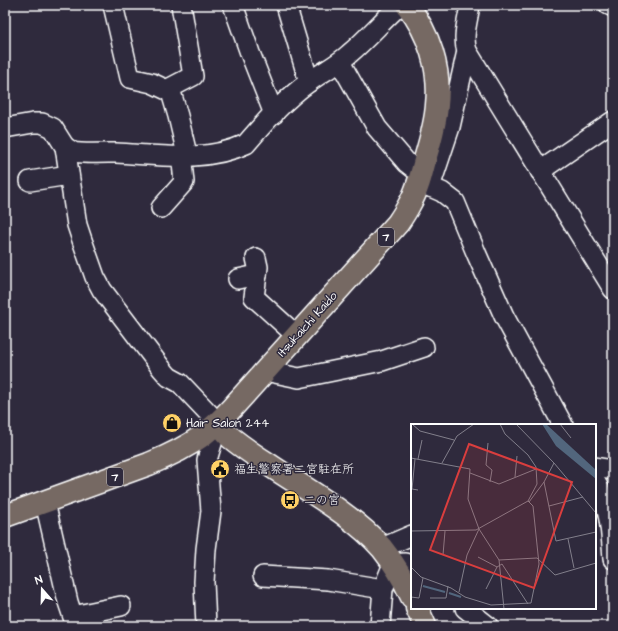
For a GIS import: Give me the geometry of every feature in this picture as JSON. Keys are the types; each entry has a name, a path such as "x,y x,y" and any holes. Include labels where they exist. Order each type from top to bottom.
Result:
{"main road":[{"name":"Itsukaichi Kaido","path":"5,516 165,458 201,437 218,423 232,408 398,223 423,181 438,104 434,63 428,41 407,5"},
{"path":"218,423 228,436 339,511 362,529 396,560 411,596"},
{"path":"417,609 425,626"}],"street":[{"path":"113,5 130,78 152,83 171,92"},
{"path":"161,208 184,182 182,163 186,150 170,88 193,76 181,5"},
{"path":"233,5 274,114"},
{"path":"286,5 309,82"},
{"path":"65,147 74,152 184,157 222,152 246,144 292,95 340,62 359,46 382,21 400,5"},
{"path":"470,5 465,35 467,51 613,289"},
{"path":"609,5 613,7"},
{"path":"423,181 450,127 467,51"},
{"path":"340,62 377,128 423,181 442,192 455,202 470,240 504,316 562,424"},
{"path":"540,170 613,121"},
{"path":"5,128 33,123 42,123 53,128 65,147 77,225 95,277 102,290 162,370 169,377 180,383 218,423 208,460 211,511 206,549 204,582 206,626"},
{"path":"30,182 69,175"},
{"path":"238,279 256,267 254,297 297,336"},
{"path":"265,371 299,378 382,361 424,347"},
{"path":"596,467 613,470"},
{"path":"596,483 607,507 613,559"},
{"path":"44,502 74,621 121,606"},
{"path":"380,626 383,589 396,560 411,537"},
{"path":"263,576 328,580 383,589"},
{"path":"466,609 488,626"}],"place":[{"name":"Hair Salon 244","path":"172,423"},
{"name":"福生警察署二宮駐在所","path":"220,469"},
{"name":"二の宮","path":"290,500"}]}
